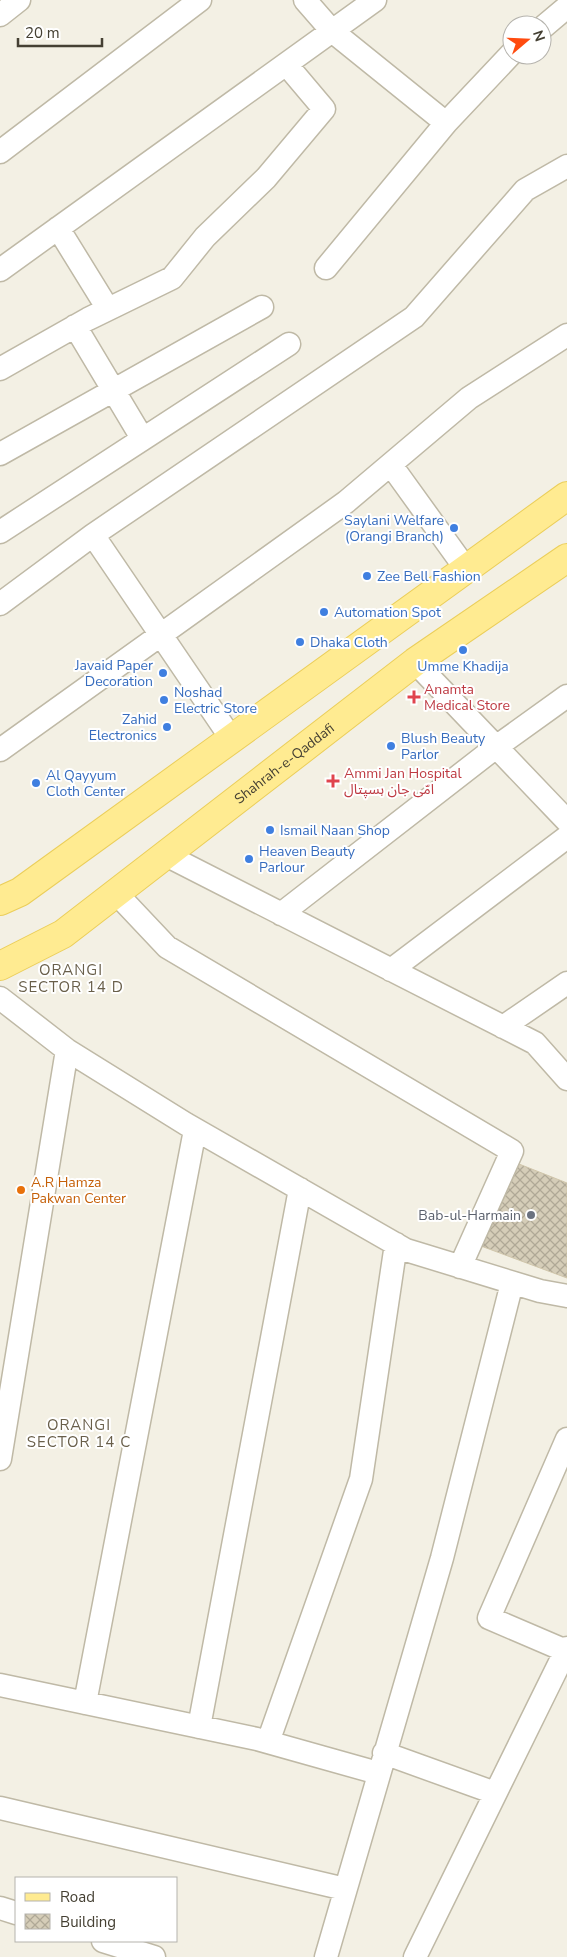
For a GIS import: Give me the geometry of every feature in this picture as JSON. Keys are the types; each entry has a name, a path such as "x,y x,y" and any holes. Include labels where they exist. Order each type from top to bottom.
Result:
{"main road":[{"path":"0,901 20,892 567,496"},
{"name":"Shahrah-e-Qaddafi","path":"0,966 64,934 415,662 567,558"}],"street":[{"path":"0,15 19,0"},
{"path":"0,152 200,0"},
{"path":"305,0 332,31 446,122"},
{"path":"0,270 375,0"},
{"path":"552,20 567,7"},
{"path":"326,268 446,122 502,63"},
{"path":"0,369 75,326 172,278 206,237 266,178 324,109 286,64"},
{"path":"0,604 92,535 414,316 525,190 567,166"},
{"path":"58,228 108,309"},
{"path":"0,454 262,307"},
{"path":"75,326 142,438"},
{"path":"0,750 346,502 469,398 567,335"},
{"path":"0,532 288,344"},
{"path":"391,465 466,568"},
{"path":"92,535 231,738"},
{"path":"415,662 567,821"},
{"path":"281,914 496,747 567,696"},
{"path":"391,970 567,837"},
{"path":"166,855 535,1043 567,1079"},
{"path":"116,893 167,947 512,1151 460,1267"},
{"path":"503,1027 567,983"},
{"path":"0,998 67,1050 195,1130 406,1250 512,1283 567,1296"},
{"path":"0,1459 67,1050"},
{"path":"85,1703 195,1130"},
{"path":"199,1727 300,1189"},
{"path":"268,1742 361,1479 396,1244"},
{"path":"326,1957 442,1558 512,1283"},
{"path":"415,1957 566,1649 489,1618 567,1439"},
{"path":"0,1685 268,1742 381,1763 495,1793"},
{"path":"0,1808 345,1889"},
{"path":"0,1908 15,1913"},
{"path":"107,1942 154,1957"}],"building":[{"name":"Bab-ul-Harmain","path":"519,1164 567,1183 567,1278 481,1246"}],"place":[{"name":"Saylani Welfare (Orangi Branch)","path":"454,528"},
{"name":"Zee Bell Fashion","path":"367,576"},
{"name":"Automation Spot","path":"324,612"},
{"name":"Dhaka Cloth","path":"300,642"},
{"name":"Umme Khadija","path":"463,650"},
{"name":"Javaid Paper Decoration","path":"163,673"},
{"name":"Anamta Medical Store","path":"414,697"},
{"name":"Noshad Electric Store","path":"164,700"},
{"name":"Zahid Electronics","path":"167,727"},
{"name":"Blush Beauty Parlor","path":"391,746"},
{"name":"Ammi Jan Hospital امّی جان ہسپتال","path":"333,781"},
{"name":"Al Qayyum Cloth Center","path":"36,783"},
{"name":"Ismail Naan Shop","path":"270,830"},
{"name":"Heaven Beauty Parlour","path":"249,859"},
{"name":"A.R Hamza Pakwan Center","path":"21,1190"},
{"name":"Bab-ul-Harmain","path":"531,1215"}],"district":[{"name":"ORANGI SECTOR 14 D","path":"71,978"},
{"name":"ORANGI SECTOR 14 C","path":"79,1434"}]}
